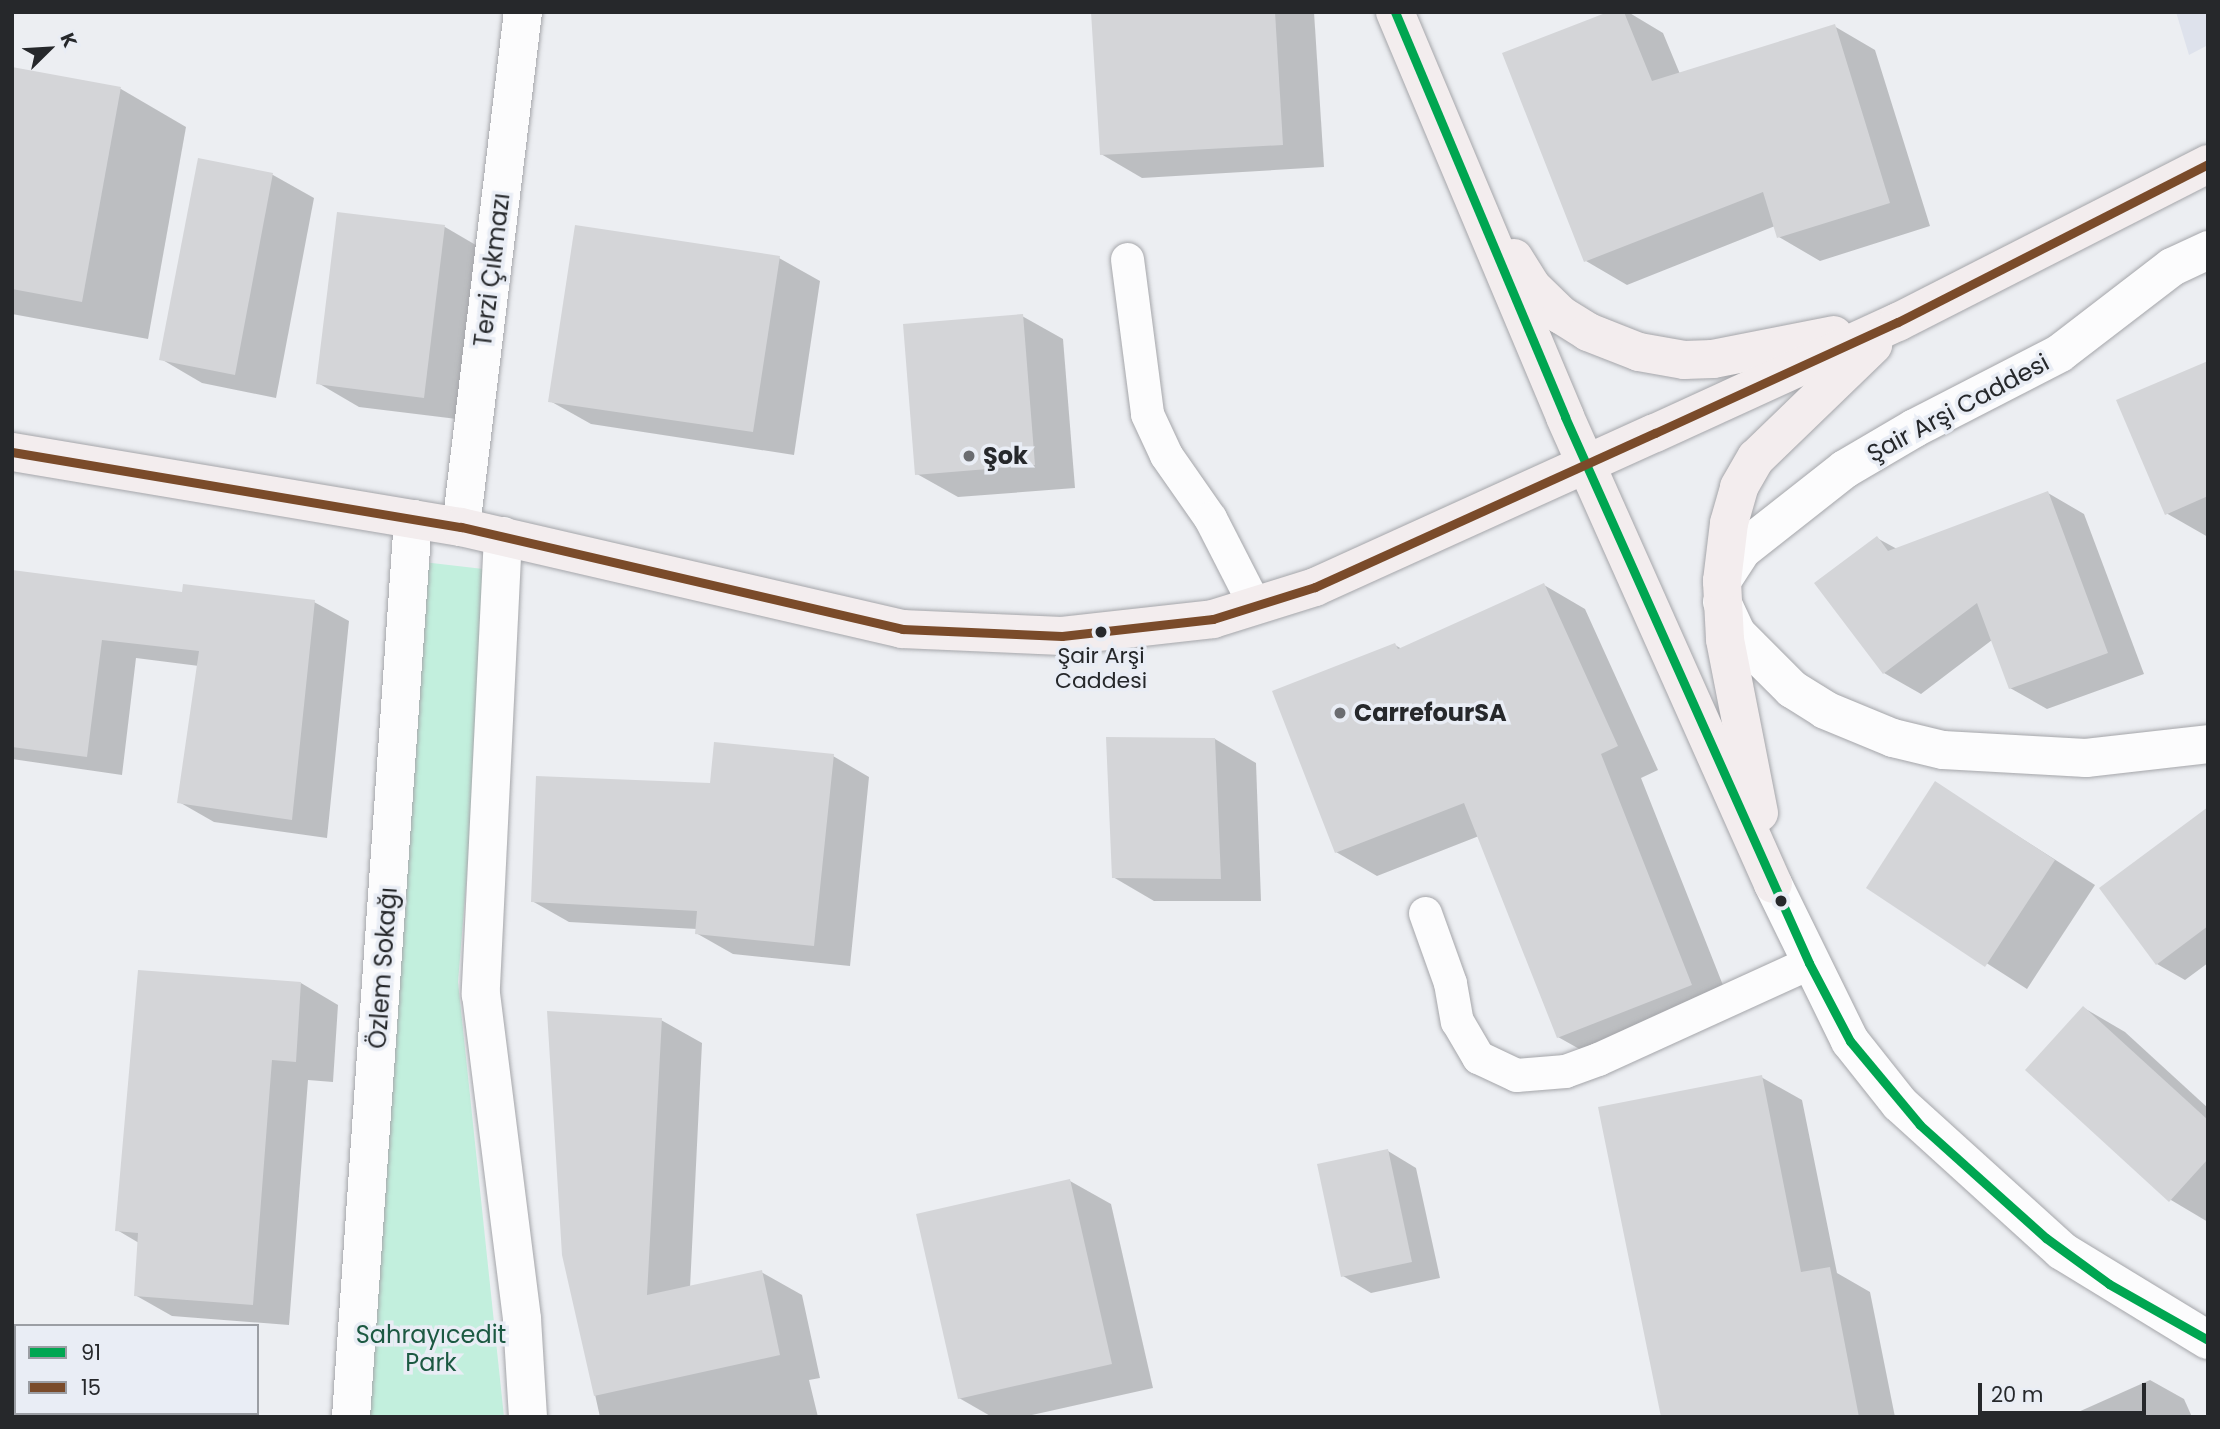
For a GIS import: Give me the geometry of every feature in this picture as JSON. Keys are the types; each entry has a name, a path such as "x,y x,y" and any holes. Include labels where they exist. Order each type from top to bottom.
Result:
{"main road":[{"path":"1395,12 1587,464 1773,884"},
{"path":"1455,158 1534,288 1574,324 1624,347 1671,359 1713,359 1898,322"},
{"path":"12,452 461,527 902,629 1062,636 1213,619 1315,587 1898,322 2208,164"},
{"path":"1773,884 1728,662 1722,591 1733,507 1756,458 1898,322"}],"street":[{"name":"Terzi Çıkmazı","path":"461,527 523,12"},
{"name":"Şair Arşi Caddesi","path":"1722,591 1742,550 1845,469 1914,428 2060,353 2172,267 2208,250"},
{"name":"Özlem Sokağı","path":"351,1417 413,519"},
{"path":"503,536 481,994 522,1320 528,1417"},
{"path":"1722,591 1737,634 1793,689 1825,710 1893,738 1943,750 2086,758 2208,744"},
{"path":"1773,884 1809,963 1850,1041 1882,1084 1938,1143 2076,1261 2208,1340"}],"lane":[{"path":"1127,259 1147,414 1166,455 1210,518 1255,606"},
{"path":"1425,913 1450,984 1457,1021 1478,1058 1516,1075 1564,1071 1598,1059 1809,963"}],"shaded area":[{"path":"2176,12 2208,12 2208,45 2189,55"}],"green space":[{"name":"Sahrayıcedit Park","path":"423,562 492,570 458,982 504,1417 359,1417"}],"building":[{"path":"1091,12 1275,12 1283,145 1100,155"},
{"path":"1608,12 1624,12 1652,81 1835,24 1890,203 1777,238 1763,192 1584,262 1502,53"},
{"path":"12,67 121,87 82,302 12,289"},
{"path":"198,158 273,173 235,375 159,360"},
{"path":"337,212 445,225 424,398 316,384"},
{"path":"575,225 780,256 753,432 548,402"},
{"path":"1023,314 1035,465 915,475 903,324"},
{"path":"2208,361 2208,496 2165,515 2116,400"},
{"path":"2048,491 2108,653 2009,689 1977,603 1883,674 1814,583 1877,536 1888,551"},
{"path":"12,570 182,592 183,584 315,600 292,820 177,803 199,651 102,640 87,757 12,747"},
{"path":"1544,583 1618,746 1601,754 1692,985 1557,1038 1464,803 1335,853 1272,691 1395,643 1398,649"},
{"path":"1106,737 1215,738 1221,879 1112,878"},
{"path":"714,742 834,754 814,946 695,934 697,911 531,902 536,776 710,783"},
{"path":"1935,781 2055,860 1985,967 1866,888"},
{"path":"2208,807 2208,926 2156,965 2099,888"},
{"path":"138,970 301,982 296,1062 272,1060 253,1305 134,1296 138,1233 115,1231"},
{"path":"2083,1006 2208,1120 2208,1159 2169,1202 2025,1070"},
{"path":"547,1011 662,1018 647,1295 762,1270 780,1355 594,1396 562,1255"},
{"path":"1762,1075 1801,1272 1830,1267 1859,1417 1661,1417 1598,1107"},
{"path":"1388,1149 1412,1262 1341,1277 1317,1164"},
{"path":"1070,1179 1112,1364 958,1399 916,1214"}],"transit line":[{"name":"91","path":"1395,12 1565,417 1809,963 1850,1041 1920,1125 2046,1238 2109,1284 2208,1340"},
{"name":"15","path":"12,452 461,527 902,629 1062,636 1213,619 1315,587 1898,322 2208,164"}],"place":[{"name":"Şok","path":"969,456"},
{"name":"Şair Arşi Caddesi","path":"1101,632"},
{"name":"CarrefourSA","path":"1340,713"}]}
